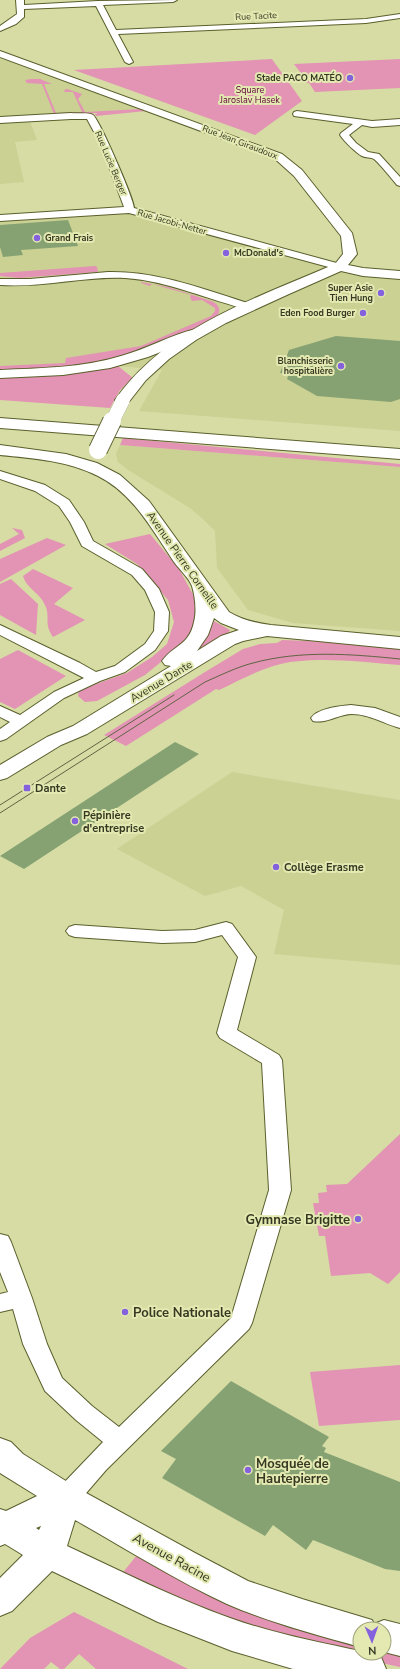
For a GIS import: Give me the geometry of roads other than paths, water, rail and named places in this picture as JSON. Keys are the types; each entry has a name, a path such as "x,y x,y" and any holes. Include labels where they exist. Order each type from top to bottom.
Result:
{"main road":[{"name":"Rue Jean Giraudoux","path":"0,54 266,151 284,160 298,172 347,236 350,254 340,267"},
{"path":"0,374 55,372 110,363 142,354 196,333 340,267 363,272 400,275"},
{"path":"104,472 94,459 123,400 143,374 168,353 196,333"},
{"path":"0,410 400,442"},
{"path":"0,422 400,454"},
{"name":"Avenue Pierre Corneille","path":"0,450 44,455 104,472 129,491 143,505 222,616 233,623 271,631 400,643"},
{"name":"Avenue Dante","path":"54,741 70,724 187,650 196,641 203,627 206,612 201,586"},
{"name":"Avenue Dante","path":"0,774 54,741 80,730 228,640 250,633 271,631"},
{"name":"Avenue Racine","path":"0,1452 12,1464 66,1498 183,1564 239,1593 302,1615 352,1629"},
{"path":"2,1527 66,1498"},
{"path":"0,1600 48,1553 66,1498"},
{"path":"2,1527 48,1553 170,1611 232,1635 297,1654 369,1669"}],"street":[{"path":"0,29 21,15 20,3 98,4 173,0"},
{"path":"98,4 129,62"},
{"name":"Rue Tacite","path":"113,32 359,21 400,16"},
{"path":"297,114 372,124 400,122"},
{"name":"Rue Lucie Berger","path":"0,120 71,116 90,117 112,164 129,205 129,210"},
{"path":"360,122 344,135 353,145 365,154 376,156 400,183"},
{"name":"Rue Jacobi-Netter","path":"0,218 129,210 340,267"},
{"path":"5,282 110,275 137,276 157,279 250,307"},
{"path":"0,474 40,488 64,503 77,522 87,543 137,572 152,589 162,612 161,631 150,647 120,669 94,678 59,695 0,736"},
{"path":"0,629 75,666 94,678"},
{"path":"0,645 15,636"},
{"path":"319,718 332,712 345,709 359,709 374,712 400,723"},
{"path":"0,710 21,721"},
{"path":"66,1498 119,1441 241,1323 280,1190 272,1060 227,1033 247,957 226,928 195,936 162,937 75,930"},
{"path":"0,1242 10,1300 35,1344 53,1384 84,1413 119,1441"}],"tram line":[{"path":"0,813 205,682 235,669 253,663 289,656 326,654 400,659"},
{"path":"0,805 174,695"}],"place":[{"name":"Stade PACO MATÉO","path":"350,78"},
{"name":"Grand Frais","path":"37,238"},
{"name":"McDonald's","path":"226,253"},
{"name":"Super Asie Tien Hung","path":"381,293"},
{"name":"Eden Food Burger","path":"363,313"},
{"name":"Blanchisserie hospitalière","path":"341,366"},
{"name":"Dante","path":"27,788"},
{"name":"Pépinière d'entreprise","path":"75,821"},
{"name":"Collège Erasme","path":"276,867"},
{"name":"Gymnase Brigitte","path":"358,1219"},
{"name":"Police Nationale","path":"125,1312"},
{"name":"Mosquée de Hautepierre","path":"248,1470"}],"park label":[{"name":"Square Jaroslav Hasek","path":"250,96"}]}
